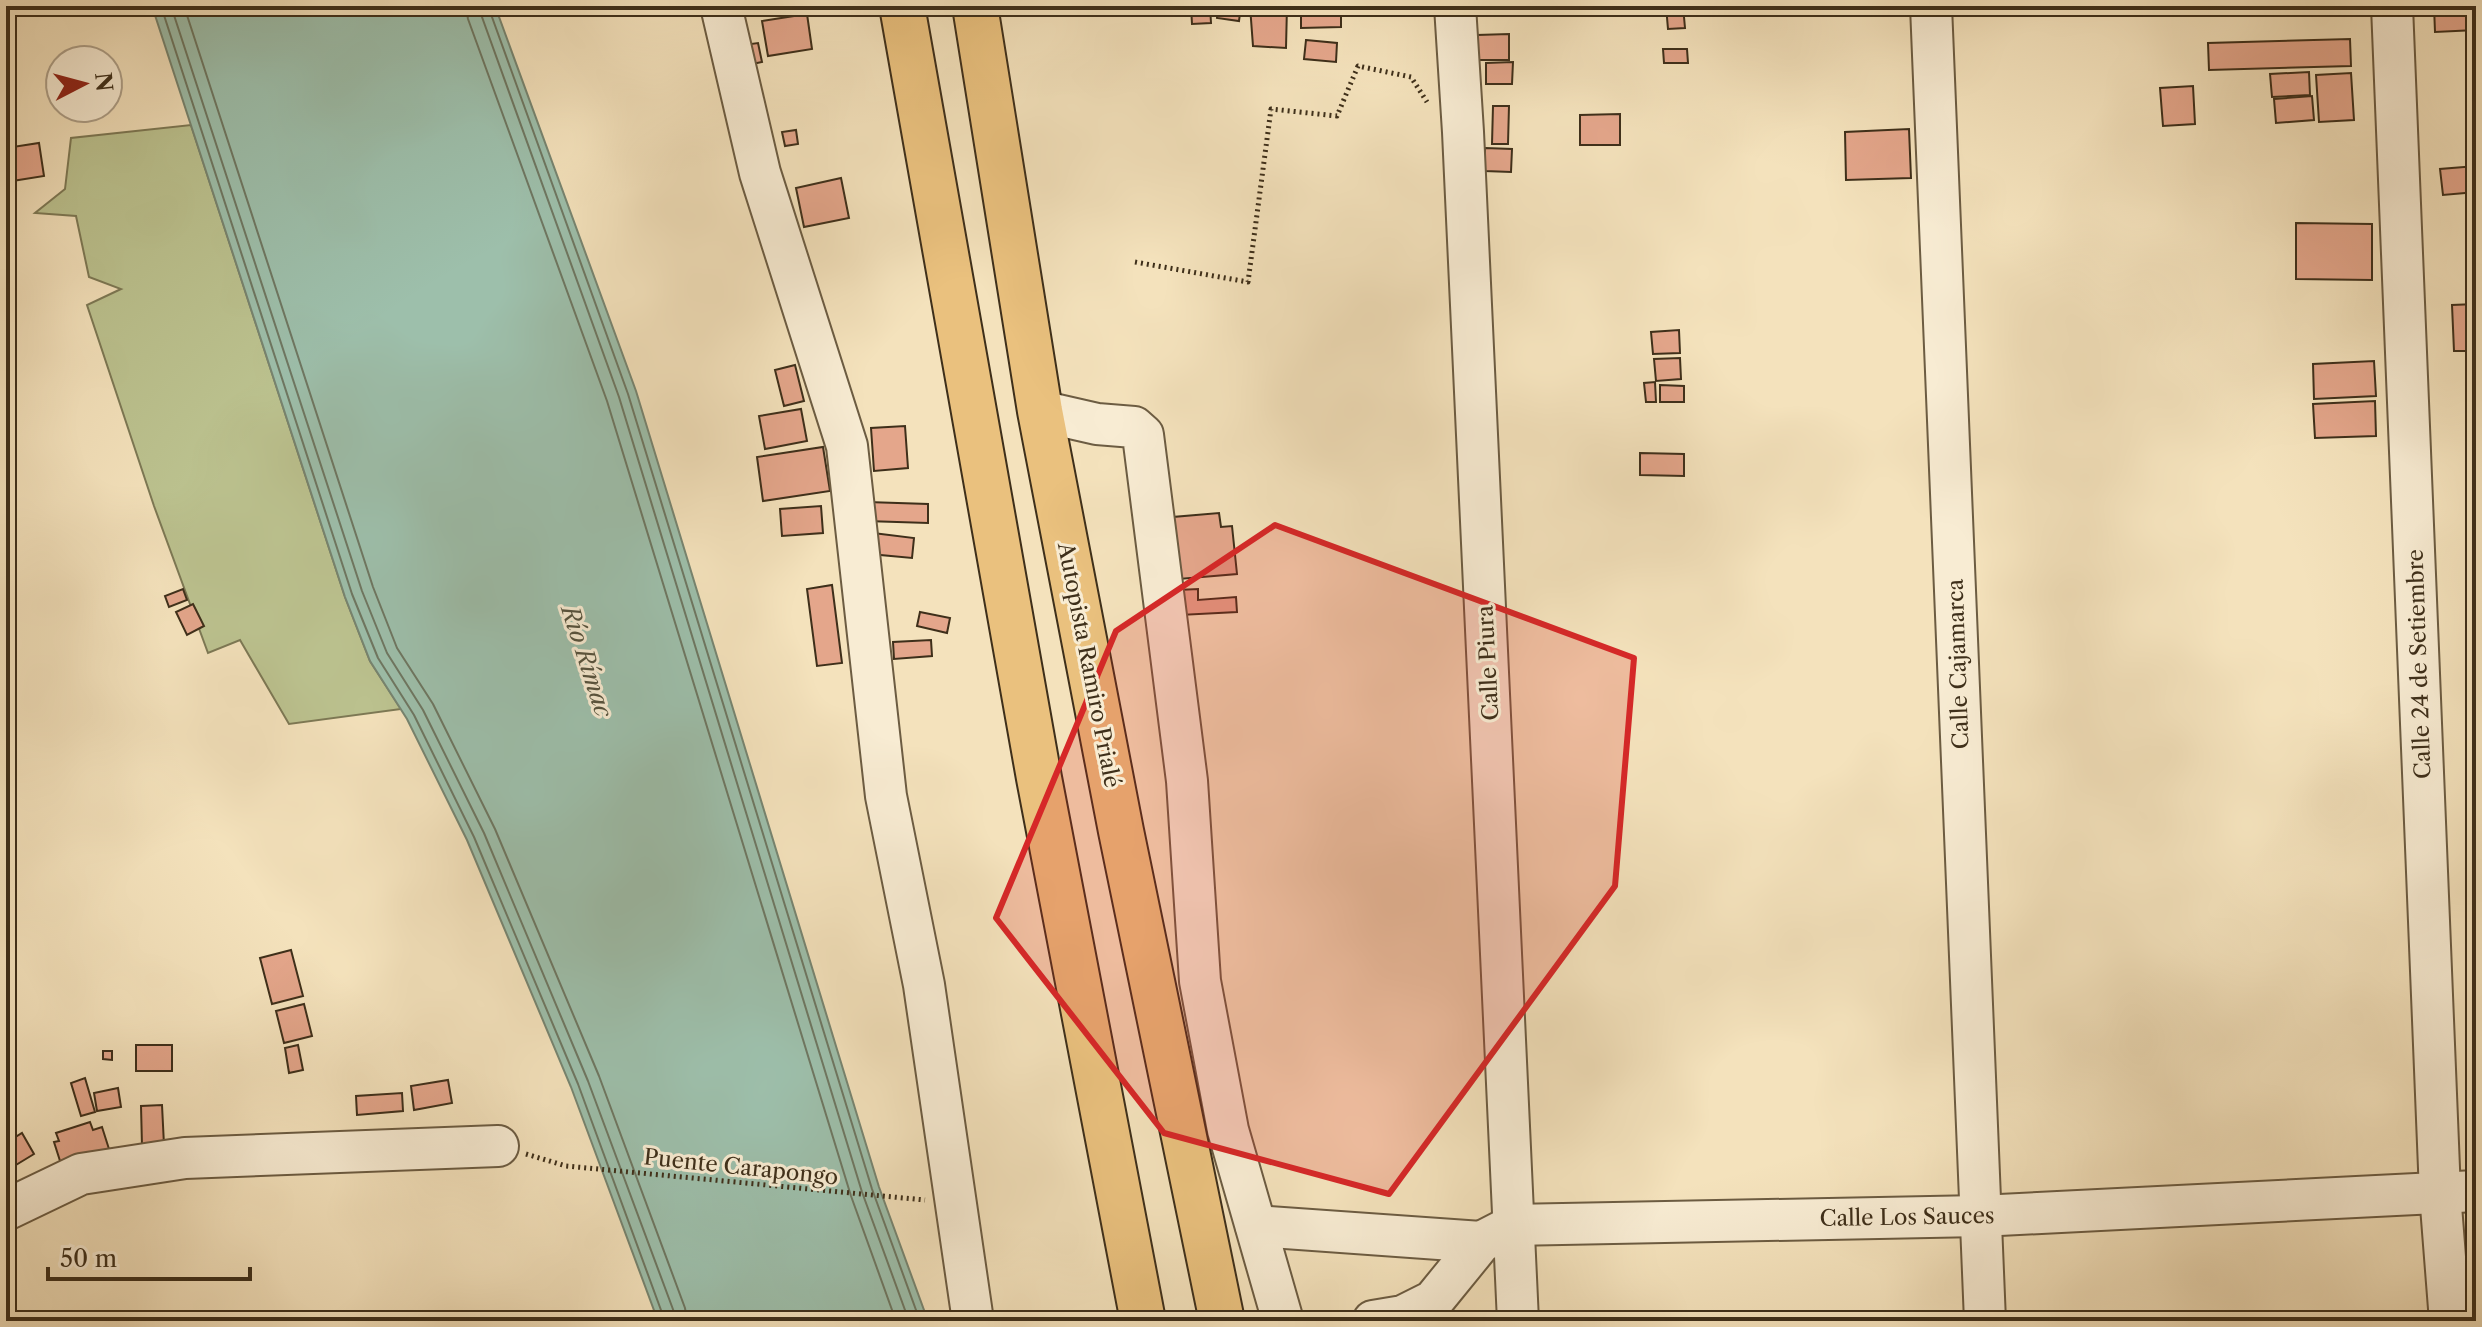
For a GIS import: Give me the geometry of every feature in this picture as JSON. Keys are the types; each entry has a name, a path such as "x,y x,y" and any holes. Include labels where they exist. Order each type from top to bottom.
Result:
{"highway":[{"path":"902,6 1039,778 1143,1321"},
{"name":"Autopista Ramiro Prialé","path":"975,6 1040,411 1121,831 1222,1321"}],"street":[{"path":"721,6 760,173 847,446 886,796 924,985 973,1321"},
{"name":"Calle Piura","path":"1455,6 1463,132 1497,1234 1518,1321"},
{"name":"Calle Cajamarca","path":"1931,6 1985,1321"},
{"name":"Calle 24 de Setiembre","path":"2392,6 2458,1192 2450,1321"},
{"path":"1040,411 1097,424 1134,427 1143,435 1187,781 1200,981 1228,1130 1283,1321"},
{"path":"6,1210 81,1174 185,1158 498,1146"},
{"name":"Calle Los Sauces","path":"1256,1226 1497,1234 1980,1216 2458,1192"},
{"path":"1373,1321 1403,1316 1433,1301 1497,1234"}],"path":[{"path":"1135,262 1248,282 1271,109 1337,116 1358,66 1411,77 1441,124 1463,132"},
{"name":"Puente Carapongo","path":"498,1146 566,1166 912,1200"}],"highlighted area":[{"path":"1275,525 1634,658 1615,886 1389,1194 1164,1133 996,918 1116,631"}],"shaded area":[{"path":"191,125 345,597 370,661 401,709 289,724 240,640 208,653 154,506 87,305 121,289 89,277 76,216 35,213 65,189 71,138"}],"water":[{"name":"Río Rímac","path":"152,6 495,6 636,391 879,1187 928,1321 658,1321 571,1087 467,840 407,719 370,661 345,597"}],"building":[{"path":"1191,6 1210,6 1211,23 1192,24"},
{"path":"1218,6 1241,6 1239,21 1217,18"},
{"path":"1250,6 1287,6 1286,48 1253,46"},
{"path":"1301,6 1341,6 1341,27 1301,28"},
{"path":"1347,6 1392,6 1392,9 1348,13"},
{"path":"1666,6 1683,6 1685,28 1668,29"},
{"path":"1845,6 1897,6 1898,13 1846,15"},
{"path":"2434,6 2476,6 2476,30 2435,32"},
{"path":"807,14 812,49 768,56 762,21"},
{"path":"1509,34 1509,60 1477,60 1477,35"},
{"path":"2350,39 2351,66 2209,70 2208,43"},
{"path":"1306,40 1337,43 1336,62 1304,59"},
{"path":"758,43 762,62 747,65 743,45"},
{"path":"1663,49 1687,49 1688,63 1664,63"},
{"path":"1513,62 1512,84 1486,84 1486,63"},
{"path":"2309,72 2310,95 2272,97 2270,74"},
{"path":"2351,73 2354,120 2319,122 2316,75"},
{"path":"2193,86 2195,124 2163,126 2160,88"},
{"path":"2312,96 2314,120 2276,123 2274,99"},
{"path":"1493,106 1509,106 1508,144 1492,144"},
{"path":"1620,114 1620,145 1580,145 1580,115"},
{"path":"1909,129 1911,178 1846,180 1845,132"},
{"path":"796,130 798,144 785,146 782,132"},
{"path":"39,143 44,176 6,182 6,148"},
{"path":"1485,148 1512,149 1511,172 1485,171"},
{"path":"2476,166 2476,192 2443,195 2440,169"},
{"path":"841,178 849,218 804,227 796,188"},
{"path":"2296,223 2372,224 2372,280 2296,279"},
{"path":"2476,304 2476,351 2454,351 2452,305"},
{"path":"1679,330 1680,353 1653,354 1651,332"},
{"path":"1680,358 1681,379 1656,381 1654,359"},
{"path":"2374,361 2376,396 2314,399 2313,364"},
{"path":"795,365 804,401 784,406 775,370"},
{"path":"1655,382 1656,402 1646,402 1644,383"},
{"path":"1660,385 1684,386 1684,402 1660,402"},
{"path":"2375,401 2376,436 2315,438 2313,404"},
{"path":"801,409 807,441 765,449 759,416"},
{"path":"905,426 908,468 874,471 871,428"},
{"path":"823,447 830,491 763,501 757,457"},
{"path":"1640,453 1684,454 1684,476 1640,475"},
{"path":"867,502 928,504 928,523 866,521"},
{"path":"821,506 823,533 782,536 780,509"},
{"path":"1219,513 1221,527 1232,526 1237,574 1179,579 1173,517"},
{"path":"873,533 914,538 912,558 870,554"},
{"path":"832,585 842,663 817,666 807,589"},
{"path":"183,589 187,600 169,607 165,596"},
{"path":"1198,589 1198,600 1236,597 1237,612 1180,615 1178,590"},
{"path":"193,604 204,626 187,635 176,612"},
{"path":"920,612 950,618 947,633 917,626"},
{"path":"931,640 932,656 894,659 893,642"},
{"path":"291,950 303,996 272,1004 260,958"},
{"path":"304,1004 312,1036 284,1043 276,1011"},
{"path":"136,1045 172,1045 172,1071 136,1071"},
{"path":"298,1045 303,1070 289,1073 285,1048"},
{"path":"103,1051 112,1051 112,1060 103,1059"},
{"path":"85,1078 95,1112 81,1116 71,1083"},
{"path":"448,1080 452,1103 414,1110 411,1086"},
{"path":"118,1088 121,1107 97,1111 94,1093"},
{"path":"402,1093 403,1111 357,1115 356,1096"},
{"path":"162,1105 164,1145 142,1146 141,1106"},
{"path":"90,1122 93,1130 102,1127 109,1149 61,1164 54,1142 59,1141 56,1133"},
{"path":"22,1133 34,1154 6,1171 6,1143"}]}
